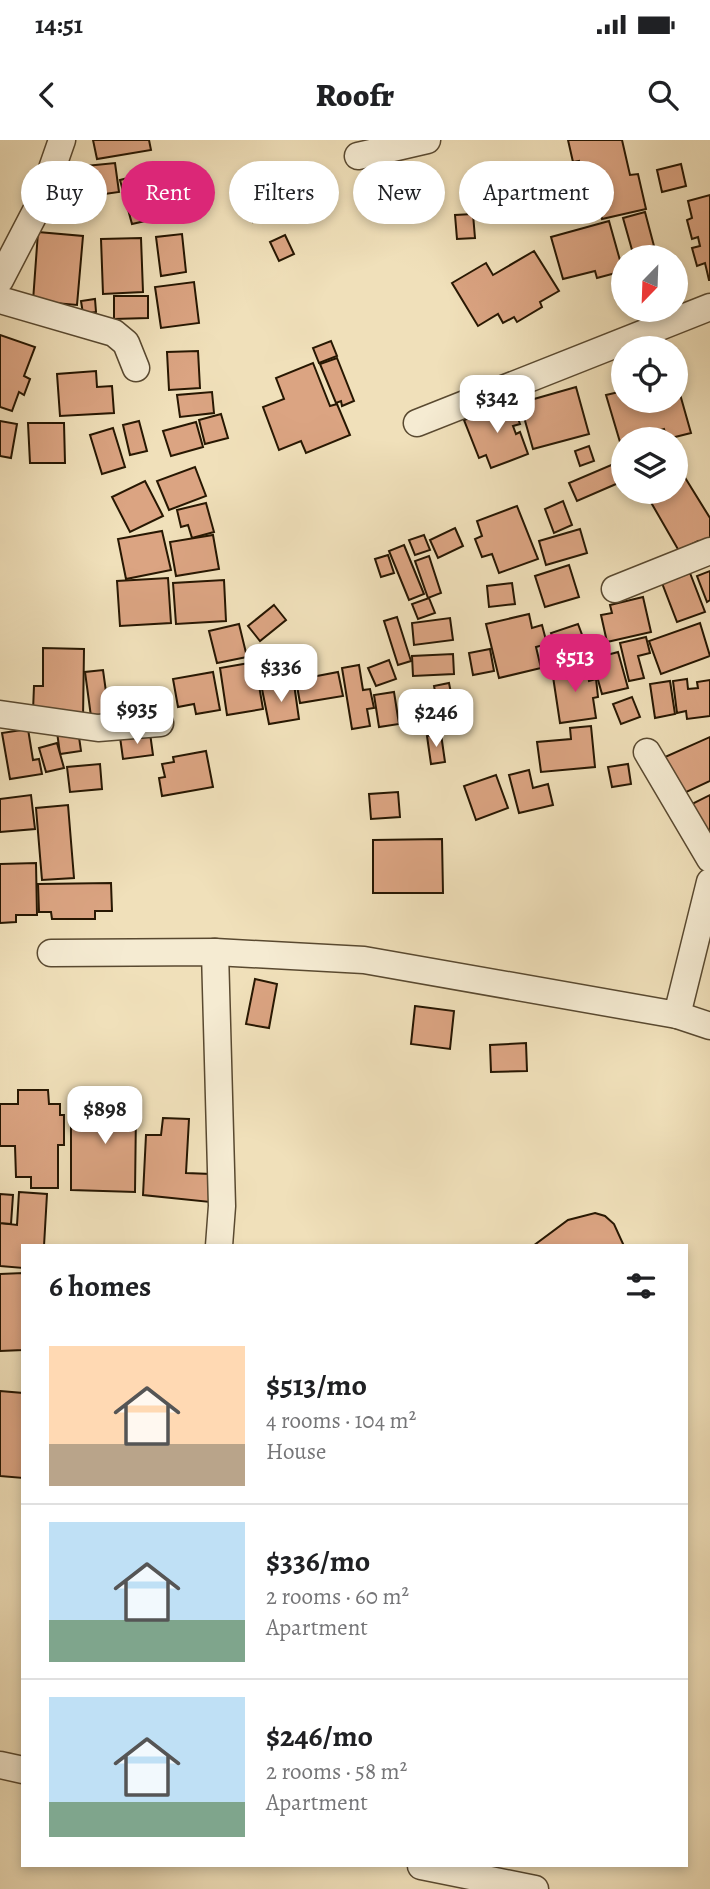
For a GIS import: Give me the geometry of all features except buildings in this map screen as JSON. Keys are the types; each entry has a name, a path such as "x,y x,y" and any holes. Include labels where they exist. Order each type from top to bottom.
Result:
{"street":[{"path":"0,280 40,204 62,140"},
{"path":"358,156 427,140"},
{"path":"0,300 114,333 126,343 136,368"},
{"path":"417,423 710,307"},
{"path":"615,589 710,551"},
{"path":"0,714 98,728 160,723"},
{"path":"647,752 710,859"},
{"path":"677,1015 710,882"},
{"path":"215,952 222,1206 219,1244"},
{"path":"51,953 215,952 364,960 677,1015 710,1026"},
{"path":"0,1765 21,1770"},
{"path":"426,1867 535,1889"}]}
